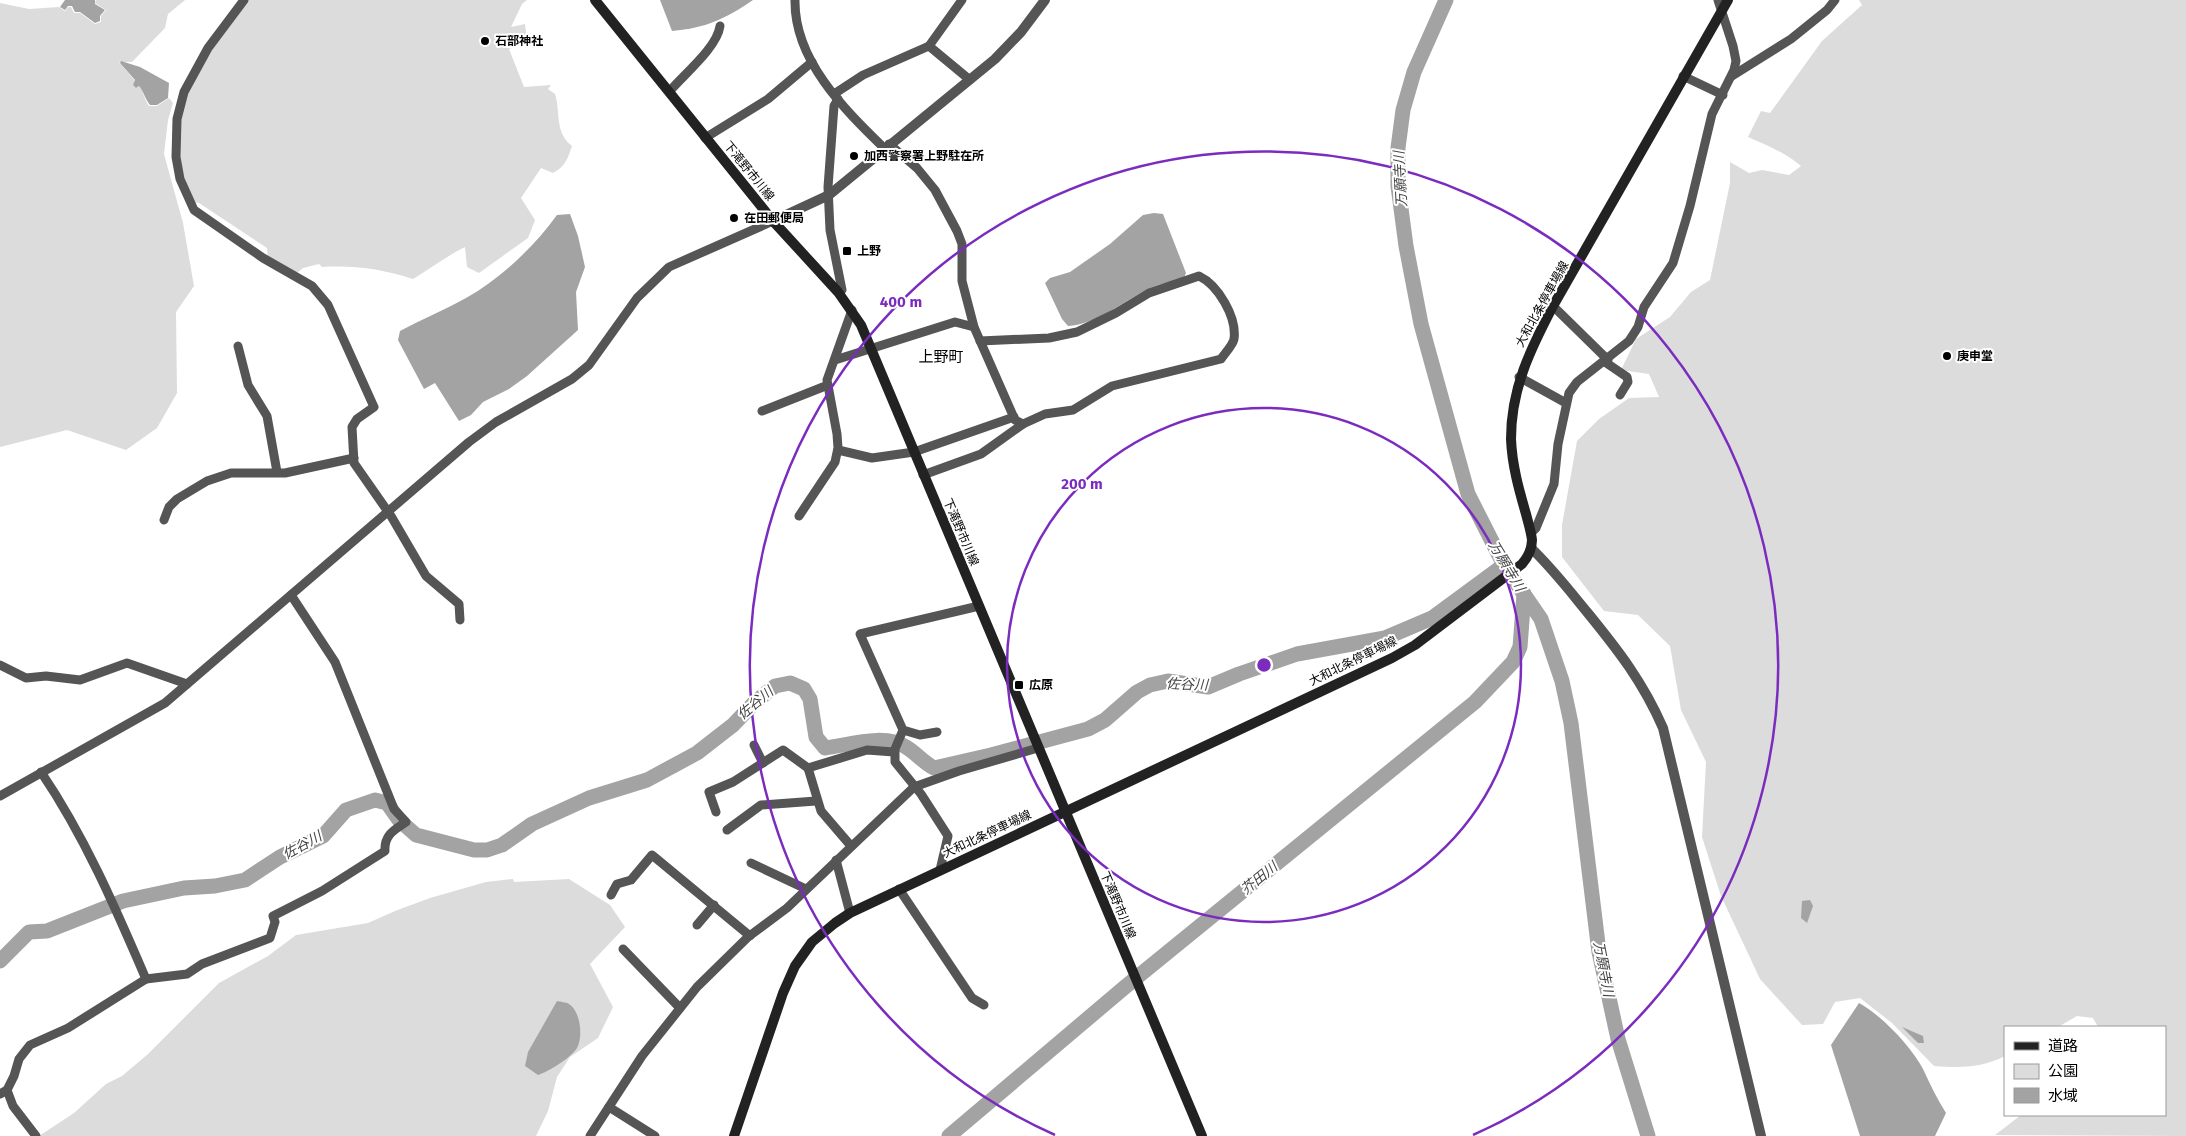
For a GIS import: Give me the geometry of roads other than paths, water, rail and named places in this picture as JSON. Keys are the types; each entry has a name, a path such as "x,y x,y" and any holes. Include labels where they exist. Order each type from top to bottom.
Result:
{"main road":[{"name":"下滝野市川線","path":"595,0 773,221 838,292 861,325 1202,1136"},
{"name":"大和北条停車場線","path":"734,1136 782,993 795,966 812,942 835,923 850,913 899,889 1392,658 1415,645 1515,570 1529,556 1531,533 1515,472 1511,440 1514,398 1519,378 1528,353 1683,76 1720,5 1728,0"}],"street":[{"path":"244,0 208,48 184,92 177,119 176,156 180,179 194,210 263,258 312,286 328,305 374,407 358,419 352,427 354,463 387,512 426,576 459,604 460,620"},
{"path":"795,0 798,34 812,62 836,96 886,146 917,168 935,190 962,244 962,281 974,327 1015,420 1023,424"},
{"path":"838,292 842,290 830,230 829,195 836,96 863,75 929,46 962,0"},
{"path":"0,796 165,703 387,512 490,427 572,378 589,365 637,298 669,267 829,195 886,146 995,59 1021,32 1045,0"},
{"path":"1732,76 1791,39 1827,10 1835,0"},
{"path":"1531,533 1536,528 1554,484 1558,444 1569,393 1577,382 1629,341 1638,327 1644,307 1673,263 1690,206 1713,112 1732,76 1736,61 1720,5"},
{"path":"669,92 709,48 720,32 720,26"},
{"path":"929,46 970,80"},
{"path":"705,138 768,99 812,62"},
{"path":"1683,76 1722,95"},
{"path":"923,474 981,454 1023,424 1045,414 1073,410 1112,386 1221,359 1234,341 1234,326 1224,302 1208,280 1199,276 1149,293 1116,314 1077,332 1049,338 980,341"},
{"path":"1554,306 1606,361 1627,377 1628,382 1620,396"},
{"path":"799,516 835,462 838,450 835,415 827,380 852,310"},
{"path":"835,360 956,322 974,327"},
{"path":"238,346 248,385 267,416 277,472"},
{"path":"1519,378 1566,403"},
{"path":"762,411 828,385"},
{"path":"838,450 872,458 914,452 1014,416"},
{"path":"164,520 169,507 177,499 207,481 230,473 308,469 354,458"},
{"path":"1531,548 1549,565 1628,663 1650,698 1663,728 1733,1028 1761,1136"},
{"path":"36,1136 4,1092 14,1076 19,1059 30,1045 68,1028 146,979 187,974 202,964 270,938 275,922 273,916 322,891 385,851 384,842 388,835 406,822 394,809 335,662 291,595"},
{"path":"940,870 948,836 895,762 894,752 903,730 860,634 979,606"},
{"path":"0,664 26,678 46,676 80,680 128,663 187,684"},
{"path":"903,730 920,735 938,732"},
{"path":"590,1136 642,1056 680,1008 750,936 787,908 914,787 1036,743"},
{"path":"754,746 763,763"},
{"path":"716,812 709,792 733,782 783,750 808,768 816,801 821,811 851,846"},
{"path":"808,768 867,750 894,752"},
{"path":"41,772 65,808 90,854 146,979"},
{"path":"727,830 761,805 816,801"},
{"path":"611,895 617,884 631,880 652,855 714,904 750,936"},
{"path":"836,860 850,913"},
{"path":"751,863 806,889"},
{"path":"899,889 972,998 984,1005"},
{"path":"696,925 714,904"},
{"path":"622,949 680,1008"},
{"path":"609,1107 655,1136"}],"water":[{"path":"65,0 95,0 95,4 105,10 100,16 100,21 95,23 80,12 75,12 72,6 68,6 65,10 60,7"},
{"path":"660,0 753,0 715,22 695,28 672,31"},
{"path":"121,61 140,67 169,83 168,98 157,105 150,105 139,86 136,88 133,85 135,80 120,63"},
{"path":"570,214 578,236 585,267 576,292 578,330 527,376 509,389 483,402 471,415 459,421 435,383 424,389 398,340 400,331 479,290 516,261 538,239 557,215"},
{"path":"1163,214 1186,273 1184,278 1150,288 1099,317 1068,326 1062,319 1045,283 1050,278 1070,272 1110,244 1143,215"},
{"path":"1810,900 1813,906 1807,923 1801,918 1802,901"},
{"path":"557,1001 569,1004 576,1013 580,1025 579,1043 574,1052 565,1060 538,1075 525,1066 528,1052"},
{"path":"1859,1003 1877,1015 1895,1032 1918,1060 1946,1113 1935,1136 1860,1136 1831,1045"},
{"path":"1902,1027 1923,1036 1924,1043 1918,1043"}],"waterway":[{"name":"佐谷川","path":"1446,0 1414,72 1403,110 1398,148 1398,186 1406,246 1421,324 1468,494 1504,565 1541,619 1562,681 1571,723 1599,952 1618,1039 1648,1136"},
{"name":"佐谷川","path":"0,961 29,932 47,931 123,901 184,888 215,886 245,880 280,857 323,836 346,810 375,800 387,803 399,820 416,835 474,850 487,850 502,845 532,824 589,798 647,780 697,753 733,725 755,702 775,686 790,683 804,689 810,699 816,737 825,748 867,741 888,741 906,747 934,768 1088,729 1105,720 1137,692 1150,685 1168,681 1208,687 1297,654 1385,638 1432,618 1504,565"},
{"name":"芥田川","path":"949,1136 1125,987 1475,702 1513,662 1520,647 1524,594"}],"place":[{"name":"石部神社","path":"485,41"},
{"name":"加西警察署上野駐在所","path":"854,156"},
{"name":"在田郵便局","path":"734,218"},
{"name":"上野","path":"847,251"},
{"name":"庚申堂","path":"1947,356"},
{"name":"広原","path":"1019,685"}],"district":[{"name":"上野町","path":"941,357"}],"water label":[{"name":"万願寺川","path":"1400,179"},
{"name":"万願寺川","path":"1507,566"},
{"name":"万願寺川","path":"1604,969"}]}
